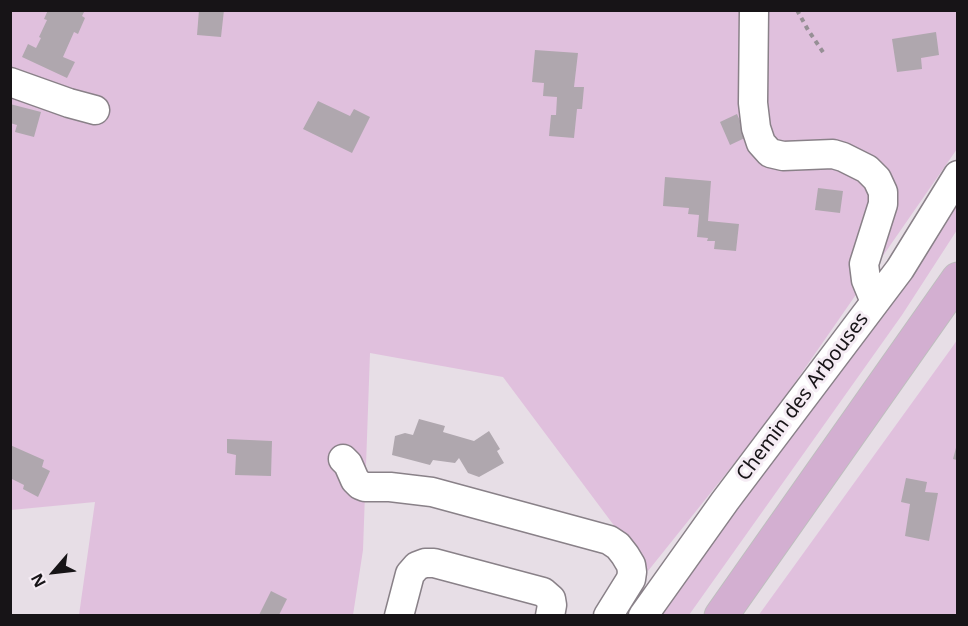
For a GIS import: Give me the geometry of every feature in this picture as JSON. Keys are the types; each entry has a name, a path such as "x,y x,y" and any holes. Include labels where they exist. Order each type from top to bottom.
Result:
{"main road":[{"path":"721,615 957,279"}],"street":[{"path":"754,10 753,103 756,128 761,143 770,153 783,156 833,154 867,169 877,178 884,192 883,204 864,264 866,280 875,302"},
{"path":"10,82 95,110"},
{"name":"Chemin des Arbouses","path":"643,615 724,501 900,269 957,175"},
{"path":"343,459 348,464 355,480 365,487 390,487 432,492 609,540 625,555 632,572 631,579 608,615"},
{"path":"399,615 410,574 417,566 434,562 543,592 551,599 550,615"}],"path":[{"path":"797,10 825,55"}],"shaded area":[{"path":"10,11 957,11 957,149 769,420 648,571 503,377 370,353 363,550 353,615 79,615 95,502 11,510"},
{"path":"957,188 957,230 902,315 689,615 651,616"},
{"path":"957,340 957,615 758,616 953,346"}],"building":[{"path":"48,10 85,10 82,16 85,18 78,34 74,32 63,57 75,62 67,78 22,57 28,44 36,48 47,20 44,19"},
{"path":"199,10 224,10 221,37 197,35"},
{"path":"936,32 939,55 921,58 922,69 897,72 892,39"},
{"path":"535,50 578,53 574,87 584,87 582,109 577,109 574,138 549,136 551,115 556,115 557,97 543,96 544,83 532,82"},
{"path":"318,101 350,116 354,109 370,117 352,153 303,129"},
{"path":"10,104 41,112 34,137 15,132 17,125 10,123"},
{"path":"737,114 747,137 730,145 720,122"},
{"path":"665,177 711,181 708,221 739,224 736,251 714,249 715,241 697,237 699,215 688,214 689,208 663,206"},
{"path":"818,188 843,191 840,213 815,210"},
{"path":"419,419 445,426 443,432 474,441 489,431 500,449 497,451 504,463 479,477 468,473 459,458 455,463 433,460 430,465 392,455 395,436 405,433 413,435"},
{"path":"227,439 272,441 271,476 235,475 236,455 227,453"},
{"path":"957,444 957,460 953,459"},
{"path":"10,445 44,460 42,467 50,471 38,497 23,489 24,485 10,478"},
{"path":"906,478 927,482 925,492 938,493 929,541 905,536 910,504 901,502"},
{"path":"271,591 287,599 279,615 259,615"}]}
